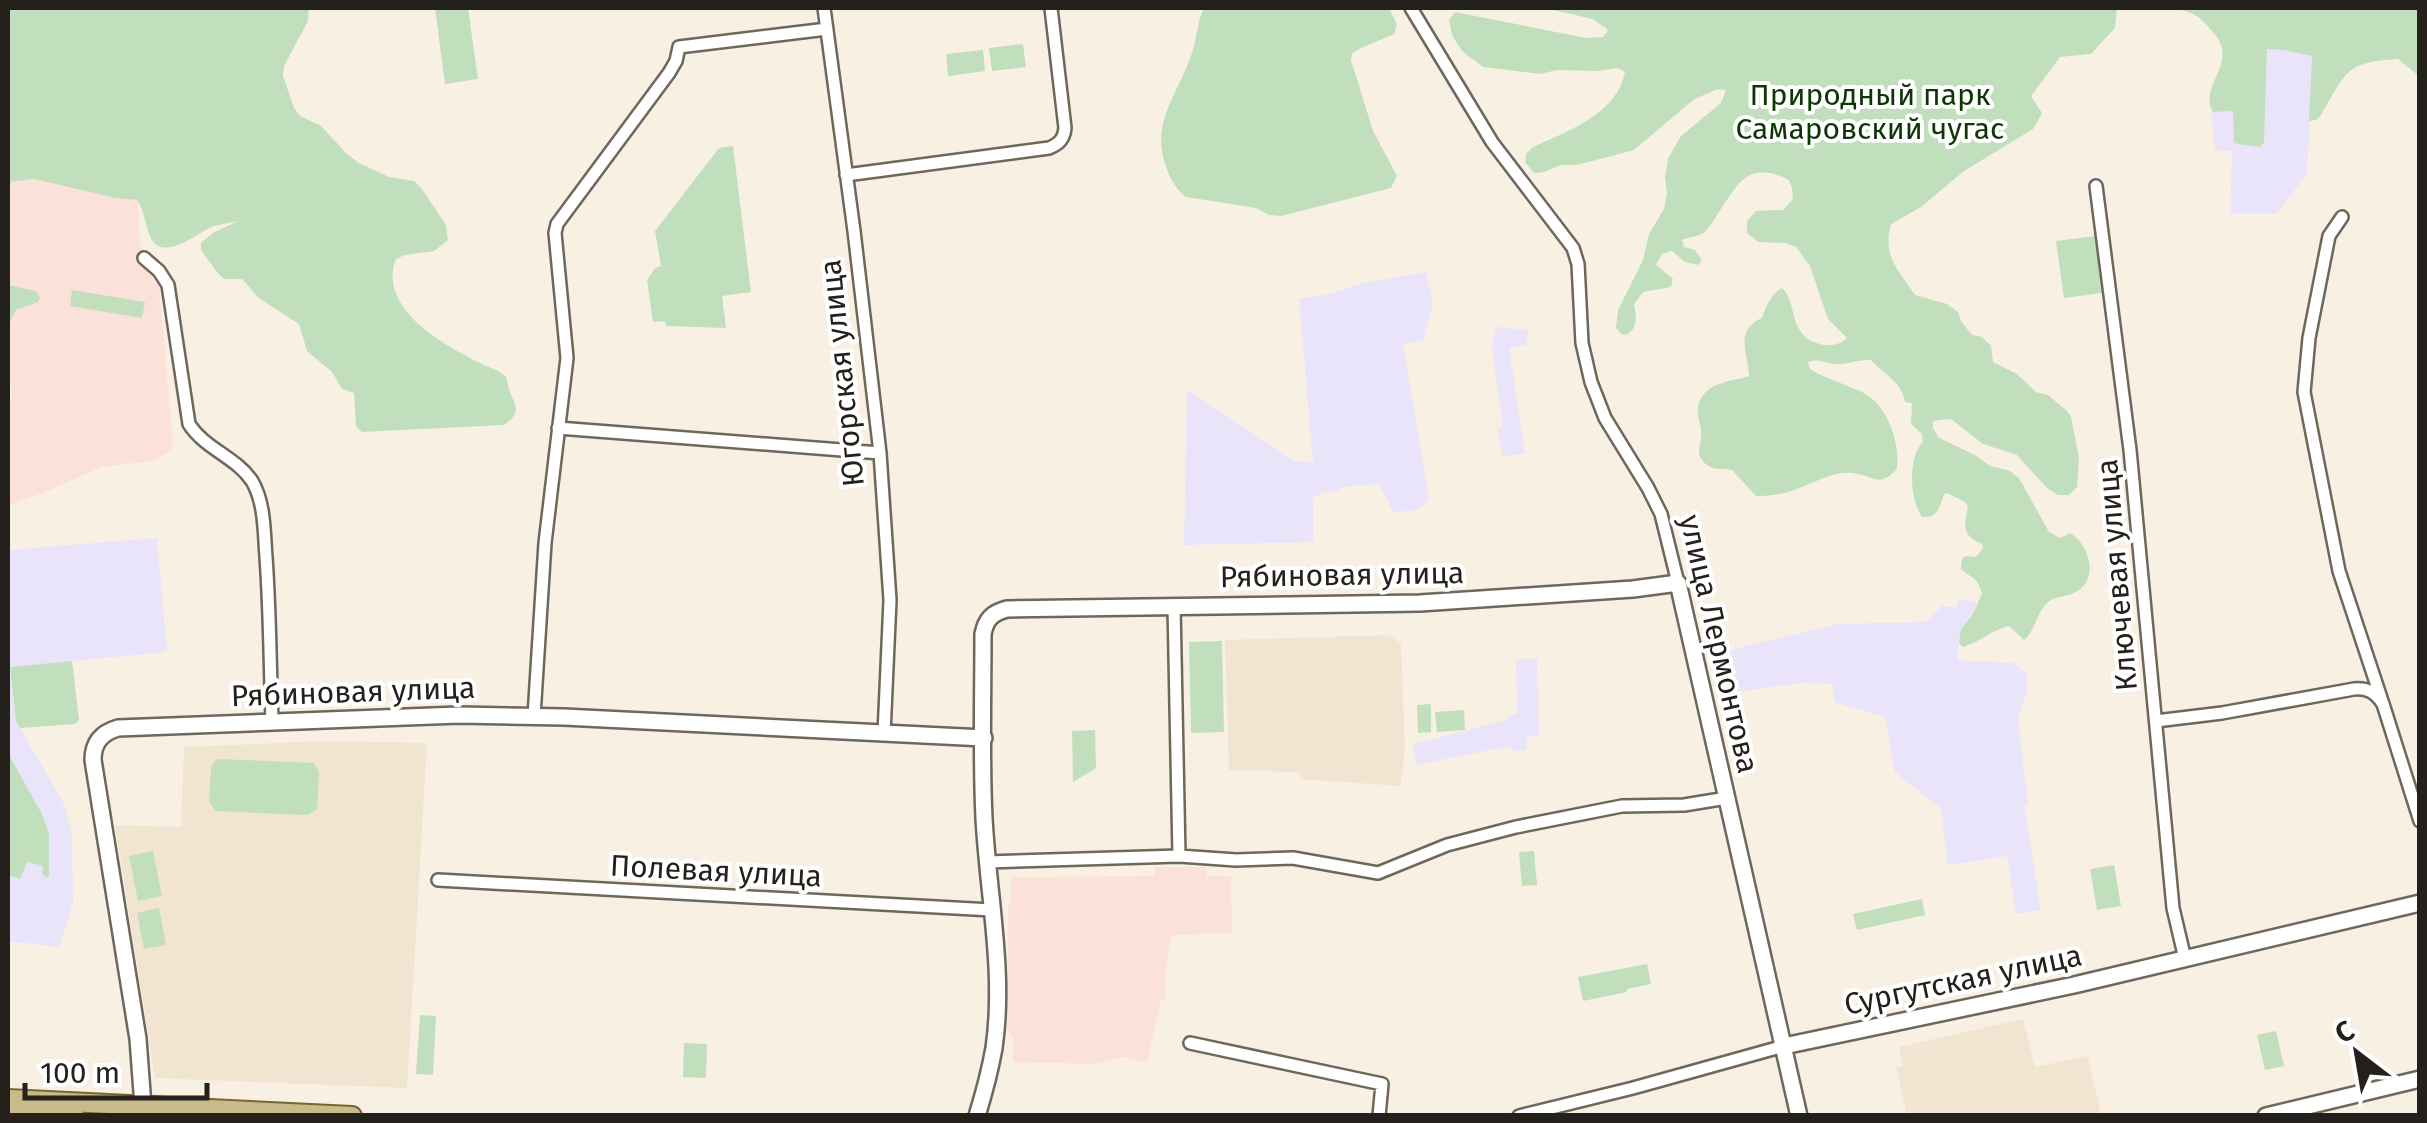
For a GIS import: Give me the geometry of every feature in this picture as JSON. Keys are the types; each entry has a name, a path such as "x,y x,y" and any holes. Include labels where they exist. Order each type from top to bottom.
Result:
{"main road":[{"path":"8,1099 79,1111 352,1116"},
{"path":"8,1113 39,1107"}],"street":[{"name":"Югорская улица","path":"824,8 880,453 890,600 884,734"},
{"path":"846,176 1056,146 1065,128 1051,8"},
{"name":"улица Лермонтова","path":"1411,8 1492,142 1573,248 1578,264 1582,343 1591,382 1606,418 1661,514 1799,1116"},
{"path":"534,716 545,543 567,358 555,233 562,215 668,74 676,61 678,46 826,29"},
{"name":"Ключевая улица","path":"2096,186 2130,450 2173,908 2184,959"},
{"path":"2342,217 2329,236 2308,338 2304,392 2338,572 2420,821"},
{"path":"144,258 168,284 189,424 200,439 242,470 258,496 267,569 272,722"},
{"path":"558,428 880,453"},
{"name":"Рябиновая улица","path":"143,1111 140,1054 95,774 94,745 104,734 118,728 386,716 534,716 984,738 983,634 988,618 1007,609 1437,602 1678,583"},
{"path":"1174,606 1179,856"},
{"path":"2156,721 2354,689 2372,692 2382,704"},
{"path":"978,1116 996,1025 995,940 984,814 984,738"},
{"path":"987,862 1179,856 1236,860 1305,858 1378,874 1431,851 1516,827 1622,806 1684,805 1728,798"},
{"name":"Полевая улица","path":"438,880 992,910"},
{"name":"Сургутская улица","path":"1519,1116 1784,1046 2074,985 2420,903"},
{"path":"1190,1043 1382,1084 1380,1116"},
{"path":"2266,1116 2420,1080"}],"shaded area":[{"path":"2267,49 2313,56 2307,173 2277,214 2230,214 2232,151 2215,150 2211,108 2213,112 2233,111 2237,144 2260,147 2264,143"},
{"path":"34,179 138,200 140,244 144,251 141,264 159,286 173,442 171,451 152,461 101,467 8,505 8,405 12,397 8,325 16,310 38,302 35,291 8,285 8,182"},
{"path":"1426,272 1433,305 1423,340 1403,344 1429,499 1419,509 1394,513 1379,484 1343,487 1313,497 1313,542 1184,545 1187,390 1292,460 1313,463 1299,299"},
{"path":"1496,327 1528,330 1527,345 1509,348 1525,453 1503,457 1497,429 1503,426 1492,348"},
{"path":"157,538 167,652 10,667 16,721 63,802 72,833 73,903 59,947 8,941 8,875 20,879 26,862 43,866 42,873 49,834 8,753 8,550"},
{"path":"1959,599 1977,602 1961,629 1957,660 2014,663 2026,674 2028,689 2018,719 2028,804 2024,806 2041,910 2016,914 2007,856 1948,865 1941,809 1895,772 1885,717 1834,702 1833,684 1802,683 1726,693 1718,653 1837,624 1927,622 1941,606 1956,607"},
{"path":"1389,635 1401,644 1405,752 1400,786 1301,779 1300,772 1229,770 1225,640"},
{"path":"1516,659 1537,659 1539,735 1526,738 1527,749 1506,747 1416,765 1413,744 1507,720 1507,716 1517,713"},
{"path":"326,741 427,743 407,1088 155,1078 115,825 181,827 184,747"},
{"path":"1155,867 1206,867 1207,876 1231,876 1232,933 1172,935 1165,973 1166,1001 1161,1000 1147,1063 1123,1057 1092,1064 1013,1062 1014,1039 1007,1030 1011,877 1154,876"},
{"path":"2023,1019 2035,1067 2088,1056 2101,1115 1907,1115 1896,1067 1903,1066 1899,1047"}],"green space":[{"path":"8,8 309,8 308,21 284,66 283,76 294,108 300,116 321,126 359,163 389,177 414,181 422,189 446,225 448,240 434,251 396,259 396,293 404,309 432,335 505,376 516,407 514,415 504,425 362,432 356,426 354,393 342,389 332,372 307,351 299,324 259,298 242,279 224,279 201,250 201,243 213,233 238,221 214,226 181,244 164,248 151,238 137,200 34,179 8,182"},
{"path":"435,8 468,8 478,79 445,84"},
{"path":"1204,8 1389,8 1397,24 1394,34 1357,50 1351,60 1373,131 1397,176 1391,188 1281,216 1186,197 1168,172 1161,139 1167,111 1192,53"},
{"name":"Природный парк Самаровский чугас","path":"1544,8 2117,8 2115,28 2091,54 2060,57 2031,96 2042,113 2033,129 1964,171 1921,207 1891,224 1889,235 1893,262 1915,295 1947,304 1958,312 1972,335 1982,337 1991,346 1993,362 2017,374 2036,392 2048,395 2071,417 2079,458 2077,487 2069,495 2058,495 2047,488 2017,455 1983,444 1951,419 1933,421 1939,438 2019,478 2049,532 2060,538 2070,533 2087,554 2089,572 2082,587 2048,602 2024,640 2009,626 1963,647 1959,643 1961,629 1982,594 1976,580 1961,569 1962,559 1976,557 1982,544 1966,530 1968,506 1947,493 1935,514 1922,517 1912,479 1913,463 1923,441 1922,434 1911,424 1912,403 1905,402 1896,383 1871,360 1808,362 1816,373 1871,398 1885,415 1894,436 1897,469 1885,478 1838,474 1787,492 1756,496 1732,470 1713,468 1703,461 1699,453 1698,404 1714,386 1749,376 1745,336 1753,323 1762,318 1778,291 1782,288 1787,294 1798,328 1812,341 1831,345 1847,338 1828,319 1810,266 1796,247 1758,242 1747,233 1747,221 1756,211 1783,210 1793,199 1789,180 1762,172 1752,174 1736,187 1705,232 1682,240 1684,247 1695,250 1702,260 1698,265 1685,262 1672,251 1662,254 1656,265 1673,279 1671,287 1643,292 1634,304 1633,329 1621,334 1616,328 1618,310 1643,260 1649,234 1664,209 1668,159 1680,137 1721,103 1726,90 1717,89 1693,100 1634,150 1534,173 1525,162 1526,154 1602,110 1620,87 1625,72 1618,68 1540,74 1483,67 1462,51 1452,35 1449,20 1455,12 1586,38 1603,37 1608,30 1593,19"},
{"path":"2172,8 2419,8 2419,76 2398,59 2357,67 2343,79 2321,115 2309,121 2312,56 2267,49 2264,143 2260,147 2237,144 2233,111 2213,112 2210,102 2223,53 2220,42 2197,16"},
{"path":"1023,44 1026,67 992,71 989,48"},
{"path":"983,50 985,71 948,76 946,54"},
{"path":"733,146 751,292 722,296 726,328 653,322 647,280 661,266 655,231 719,148"},
{"path":"2095,236 2102,293 2064,298 2056,241"},
{"path":"8,285 36,291 40,298 16,310 8,325"},
{"path":"72,290 145,302 142,318 70,306"},
{"path":"1222,641 1224,732 1191,733 1189,642"},
{"path":"72,661 79,720 75,724 20,728 10,667"},
{"path":"1431,704 1431,732 1418,733 1417,705"},
{"path":"1464,710 1465,730 1437,732 1435,712"},
{"path":"1095,730 1096,768 1073,782 1072,731"},
{"path":"8,753 49,834 46,878 43,866 27,862 20,879 8,875"},
{"path":"219,759 314,763 319,772 317,809 308,815 216,811 209,802 211,768"},
{"path":"153,851 162,896 138,901 129,856"},
{"path":"1534,851 1537,885 1522,886 1519,852"},
{"path":"2114,865 2121,906 2097,910 2090,869"},
{"path":"1922,899 1925,915 1857,930 1853,914"},
{"path":"159,908 166,945 144,949 137,913"},
{"path":"1647,964 1651,984 1583,1001 1578,977"},
{"path":"420,1015 436,1016 433,1075 416,1074"},
{"path":"2276,1031 2284,1066 2265,1070 2257,1035"},
{"path":"684,1043 707,1044 706,1078 683,1077"}]}
